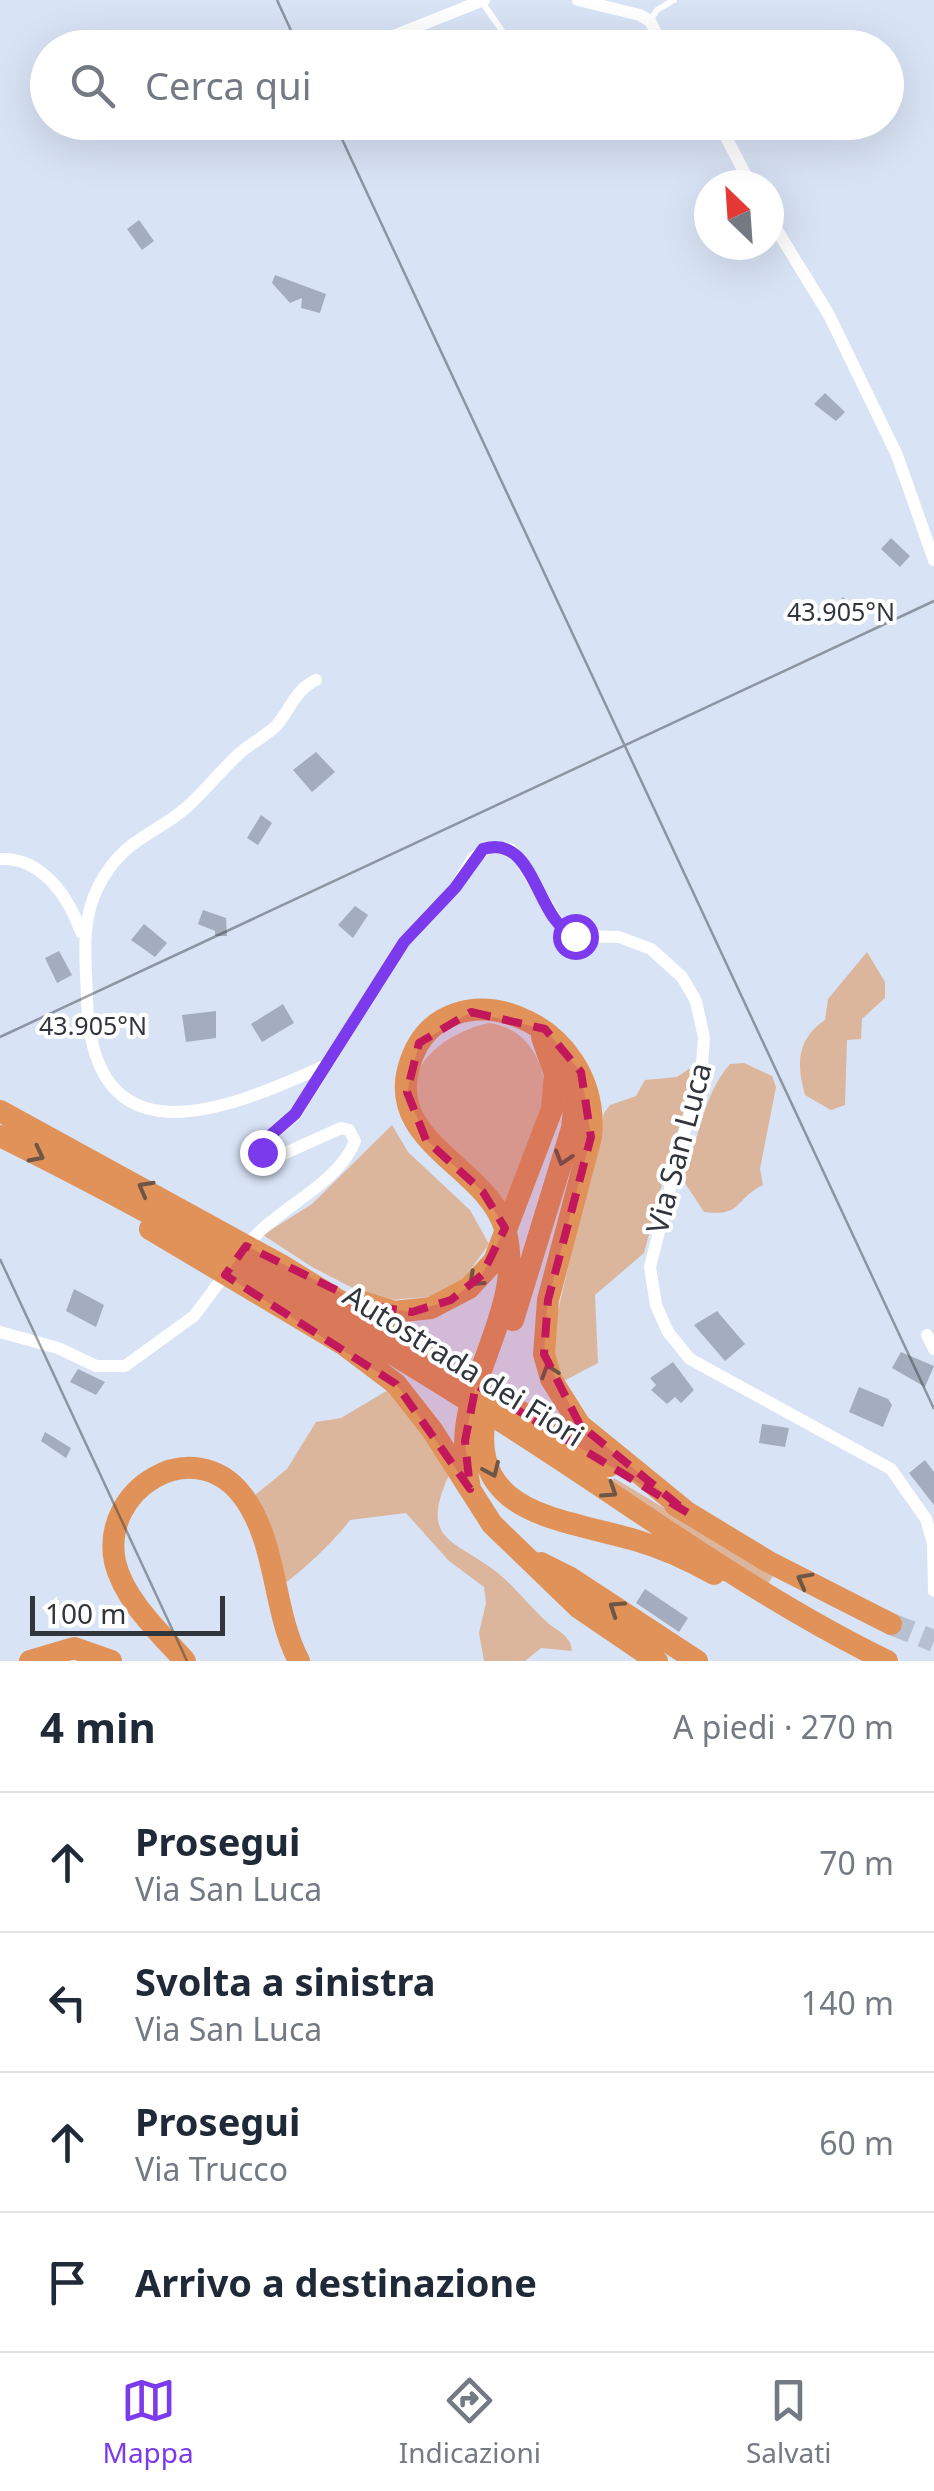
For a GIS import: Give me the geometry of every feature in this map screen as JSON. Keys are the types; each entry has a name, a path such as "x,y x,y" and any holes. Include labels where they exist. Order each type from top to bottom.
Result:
{"highway":[{"path":"470,1489 465,1462 467,1419 505,1298 508,1246 492,1202 426,1140 414,1118 406,1078 419,1043 447,1020 486,1011 525,1019 566,1047 581,1072 592,1109 591,1137 543,1328 550,1379 580,1425 688,1513"},
{"path":"525,1019 569,1075 574,1114 486,1409 482,1440 489,1470 506,1495 531,1513 670,1552 743,1592 795,1611"},
{"path":"281,1265 380,1309 431,1308 469,1288 494,1261 552,1110 555,1086 542,1037"},
{"name":"Autostrada dei Fiori","path":"0,1111 222,1252 770,1562 891,1624"},
{"path":"0,1136 75,1174 120,1210 222,1252 370,1362 415,1406 492,1524 579,1608 657,1661"},
{"name":"Autostrada dei Fiori","path":"222,1252 281,1265 795,1611 886,1661"},
{"path":"186,1661 126,1587 113,1546 118,1518 134,1491 152,1476 191,1468 228,1482 253,1513 300,1661"},
{"path":"528,1557 569,1576 697,1661"},
{"path":"30,1661 74,1648 111,1661"}],"street":[{"path":"408,30 482,0"},
{"path":"578,0 650,21 655,30"},
{"path":"727,140 743,170"},
{"path":"784,242 829,315 897,455 934,560"},
{"path":"316,680 302,686 276,725 241,752 185,809 129,842 99,885 84,921 93,1053 102,1078 119,1095 147,1108 182,1115 243,1098 325,1066"},
{"name":"Via San Luca","path":"325,1066 404,942 455,888 478,853 490,847 516,853 562,930 575,936 619,937 662,957 690,988 704,1038 691,1111 650,1252 662,1318 690,1359 891,1470 926,1519 933,1543 934,1591"},
{"path":"0,859 28,863 44,872 78,924 86,947"},
{"path":"0,1332 58,1348 96,1366 118,1368 138,1360 194,1316 260,1227 306,1196 354,1145 353,1133 341,1128 274,1159 262,1152 264,1141 295,1114 325,1066"},
{"path":"926,1335 934,1349"}],"lane":[{"path":"482,0 502,30"},
{"path":"650,21 657,10 674,0"}],"highlighted area":[{"path":"471,1012 545,1029 581,1072 591,1137 548,1300 544,1354 580,1425 688,1513 476,1385 465,1441 470,1489 396,1384 225,1275 246,1246 367,1305 412,1312 451,1300 482,1275 505,1228 483,1192 426,1140 407,1092 419,1043"}],"shaded area":[{"path":"867,952 885,982 885,998 862,1019 861,1039 847,1040 845,1105 831,1110 805,1095 801,1053 809,1035 825,1020 828,999"},
{"path":"489,1023 514,1031 523,1039 537,1058 545,1082 546,1095 504,1206 439,1143 422,1121 415,1103 414,1085 428,1056 456,1035"},
{"path":"744,1063 772,1076 776,1087 760,1169 763,1185 726,1212 704,1212 681,1177 720,1077 730,1064"},
{"path":"695,1065 692,1093 672,1146 644,1253 595,1295 598,1363 562,1382 554,1353 554,1328 604,1113 610,1105 636,1096 645,1080 677,1077"},
{"path":"392,1125 408,1152 470,1210 489,1244 463,1280 438,1296 378,1301 312,1267 263,1235 312,1204"},
{"path":"388,1390 405,1404 449,1475 438,1514 446,1537 505,1580 567,1638 572,1651 541,1648 525,1661 484,1661 479,1633 486,1603 484,1587 449,1561 406,1513 350,1520 320,1554 284,1584 255,1495 287,1469 316,1422 341,1418"},
{"path":"614,1478 774,1574 768,1584 613,1482"}],"building":[{"path":"139,220 154,241 142,250 127,229"},
{"path":"275,275 326,294 320,313 301,308 302,298 290,303 272,283"},
{"path":"825,393 845,412 836,421 814,404"},
{"path":"891,538 910,556 900,567 881,549"},
{"path":"843,597 862,613 853,623 832,609"},
{"path":"316,752 335,772 312,792 293,770"},
{"path":"261,815 272,823 258,845 247,838"},
{"path":"355,906 368,915 353,938 338,925"},
{"path":"203,910 226,918 227,936 215,936 215,931 198,924"},
{"path":"144,924 167,943 155,957 131,940"},
{"path":"59,951 72,975 57,983 45,958"},
{"path":"283,1004 294,1023 262,1042 251,1024"},
{"path":"216,1011 216,1038 186,1042 182,1015"},
{"path":"74,1289 104,1305 96,1327 66,1311"},
{"path":"717,1311 745,1344 725,1361 694,1325"},
{"path":"901,1352 934,1366 925,1387 892,1368"},
{"path":"673,1362 694,1390 681,1403 675,1397 667,1404 651,1390 656,1385 650,1378"},
{"path":"78,1369 105,1382 96,1395 70,1382"},
{"path":"859,1387 888,1399 892,1405 883,1427 849,1412"},
{"path":"762,1424 789,1428 785,1447 759,1443"},
{"path":"45,1432 71,1448 66,1458 41,1441"},
{"path":"925,1460 934,1472 934,1505 909,1473"},
{"path":"645,1589 688,1618 679,1632 636,1603"}],"tunnel":[{"path":"891,1624 934,1641"}],"route":[{"path":"262,1152 264,1141 290,1121 352,1030 404,942 455,888 483,849 503,846 516,853 553,921 575,936"}]}
